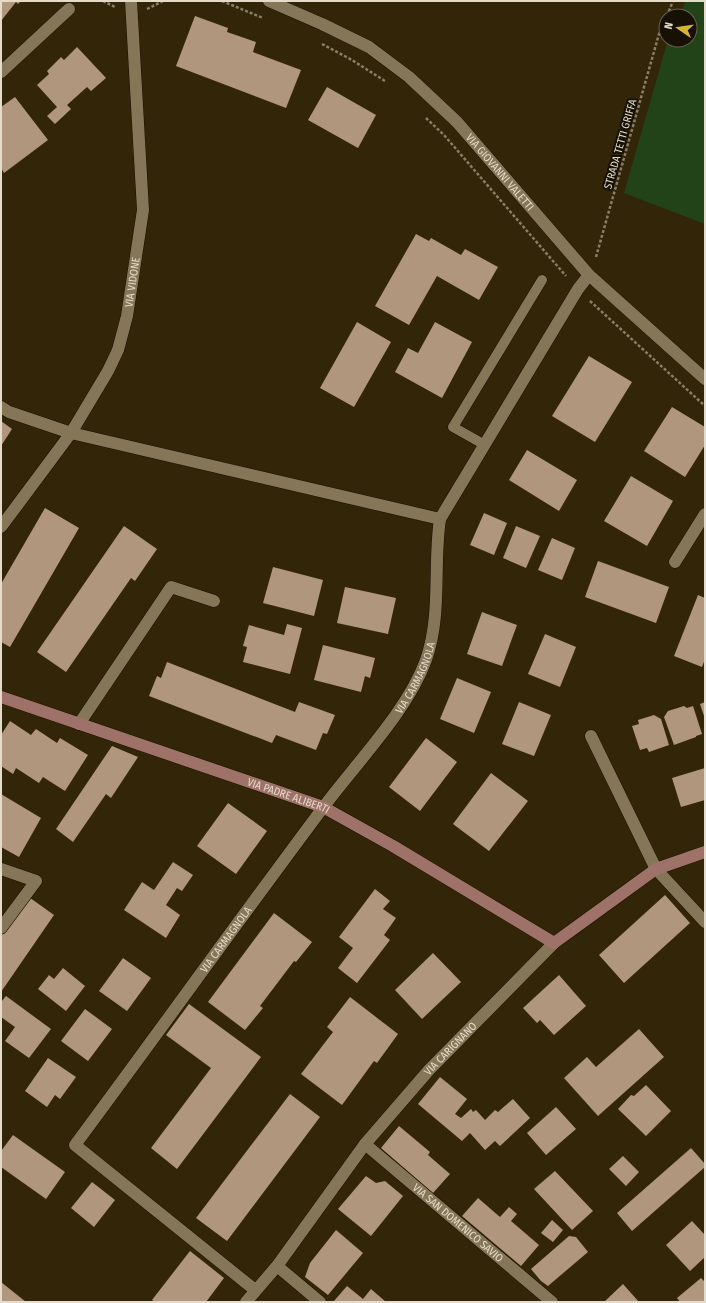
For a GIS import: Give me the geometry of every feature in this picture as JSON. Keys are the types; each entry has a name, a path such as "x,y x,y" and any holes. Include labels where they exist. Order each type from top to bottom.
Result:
{"street":[{"name":"VIA VIDONE","path":"1,527 71,433 108,371 118,350 127,316 143,210 131,1"},
{"name":"VIA GIOVANNI VALETTI","path":"269,1 322,24 369,47 409,77 457,122 589,275 705,379"},
{"path":"1,72 69,9"},
{"path":"1,407 10,412 71,433 440,520 578,289 589,275"},
{"path":"675,562 705,514"},
{"name":"VIA CARMAGNOLA","path":"255,1290 75,1145 323,808 408,698 426,658 434,623 438,586 437,542 440,520"},
{"path":"79,724 171,587 214,601"},
{"name":"VIA PADRE ALIBERTI","path":"1,697 323,808 393,846 554,943"},
{"path":"590,736 656,869 705,922"},
{"name":"VIA CARIGNANO","path":"246,1302 277,1266 365,1144 429,1070 554,943 656,869 705,852"},
{"path":"1,869 36,880 1,928"},
{"name":"VIA SAN DOMENICO SAVIO","path":"365,1144 552,1302"},
{"path":"277,1266 320,1302"}],"lane":[{"path":"485,445 453,427 542,280"}],"path":[{"path":"222,1 265,19"},
{"name":"STRADA TETTI GRIFFA","path":"589,275 595,261 658,38"},
{"path":"320,43 352,60 390,85"},
{"path":"423,115 444,135 551,260 578,289 705,406"}],"green space":[{"path":"686,1 705,1 705,224 624,193 666,48 698,48 698,8 683,8"}],"building":[{"path":"1,1 21,1 18,4 16,2 1,21"},
{"path":"195,16 228,28 227,32 256,42 253,52 301,70 286,108 176,66"},
{"path":"77,47 106,78 91,91 87,87 67,105 71,109 55,124 47,116 57,107 37,85 49,74 47,71 61,57 64,60"},
{"path":"327,87 376,115 358,148 308,120"},
{"path":"15,97 48,140 4,173 1,168 1,107"},
{"path":"416,234 429,241 431,238 461,255 465,249 498,267 479,300 437,276 409,325 375,306"},
{"path":"357,322 391,342 354,407 320,388"},
{"path":"435,322 472,342 442,398 395,372 408,348 418,353"},
{"path":"589,356 632,382 595,442 552,416"},
{"path":"672,407 705,427 705,445 685,477 644,451"},
{"path":"1,421 12,429 1,446"},
{"path":"527,450 577,480 559,511 509,480"},
{"path":"631,476 673,501 647,546 604,521"},
{"path":"45,508 79,528 10,647 1,642 1,584"},
{"path":"484,513 507,523 494,555 470,545"},
{"path":"124,526 157,549 135,581 131,578 66,672 37,652"},
{"path":"516,526 540,536 526,568 503,558"},
{"path":"552,538 575,548 562,580 538,570"},
{"path":"598,561 669,587 656,623 585,597"},
{"path":"273,567 323,580 314,616 263,603"},
{"path":"345,587 396,598 388,634 337,623"},
{"path":"698,595 705,598 705,659 702,667 674,656"},
{"path":"482,612 517,625 502,666 467,654"},
{"path":"287,624 302,628 290,674 243,662 247,647 243,646 249,625 284,635"},
{"path":"545,634 576,647 560,687 528,674"},
{"path":"323,645 375,658 370,678 365,676 361,692 314,680"},
{"path":"167,662 295,712 299,702 335,715 327,734 323,733 316,750 276,735 272,743 149,696 157,676 161,678"},
{"path":"457,678 491,692 474,733 440,719"},
{"path":"519,702 551,715 534,756 502,744"},
{"path":"705,702 705,719 700,704"},
{"path":"684,706 687,708 693,706 702,734 674,745 664,717 668,711"},
{"path":"654,715 661,719 669,745 649,752 647,748 640,750 632,726 639,724 638,720"},
{"path":"10,721 31,735 36,729 57,743 60,738 88,755 65,791 43,777 39,783 16,768 13,774 1,766 1,735"},
{"path":"426,738 457,762 420,811 389,787"},
{"path":"112,746 138,757 111,798 106,794 73,842 56,829"},
{"path":"705,768 705,800 681,807 672,778"},
{"path":"491,773 528,801 489,851 453,824"},
{"path":"1,794 41,818 19,857 1,847"},
{"path":"228,803 267,831 236,874 197,846"},
{"path":"173,862 193,875 182,891 177,888 166,905 180,915 166,938 124,910 142,882 154,890"},
{"path":"375,889 390,901 383,909 396,918 384,935 390,940 357,983 338,968 353,948 339,937"},
{"path":"26,895 54,915 1,992 1,932"},
{"path":"665,895 690,923 624,983 599,955"},
{"path":"274,913 312,942 296,962 294,961 260,1006 263,1008 245,1030 208,1002"},
{"path":"433,953 461,982 422,1019 395,990"},
{"path":"123,958 151,978 127,1011 99,991"},
{"path":"63,968 85,986 66,1011 38,989 49,975 54,979"},
{"path":"559,975 586,1006 554,1035 540,1020 537,1023 523,1008"},
{"path":"6,996 51,1029 29,1058 5,1041 15,1027 1,1017 1,1002"},
{"path":"350,997 398,1034 377,1063 374,1061 342,1105 301,1074 333,1032 327,1027"},
{"path":"189,1004 261,1057 177,1169 151,1148 211,1068 166,1035"},
{"path":"85,1009 112,1029 88,1061 61,1041"},
{"path":"639,1029 664,1057 598,1116 564,1078 587,1057 596,1067"},
{"path":"48,1058 76,1077 60,1099 55,1095 47,1107 25,1091"},
{"path":"440,1077 467,1099 455,1114 461,1118 471,1109 473,1112 476,1110 485,1120 495,1110 498,1112 513,1099 530,1118 500,1146 495,1141 485,1150 470,1133 462,1141 418,1104"},
{"path":"646,1085 671,1111 646,1136 618,1109 631,1095 634,1096"},
{"path":"290,1094 320,1117 227,1241 196,1218"},
{"path":"556,1107 576,1129 546,1155 527,1133"},
{"path":"399,1126 430,1152 428,1155 450,1174 433,1193 381,1148"},
{"path":"13,1135 65,1172 46,1199 1,1167 1,1151"},
{"path":"691,1148 705,1164 705,1167 632,1231 617,1213"},
{"path":"623,1156 639,1172 626,1186 609,1169"},
{"path":"555,1171 593,1211 572,1230 534,1189"},
{"path":"366,1176 376,1183 385,1181 403,1196 371,1236 338,1209"},
{"path":"92,1182 115,1200 94,1227 71,1208"},
{"path":"478,1198 500,1217 509,1207 517,1214 511,1221 539,1245 521,1266 462,1216"},
{"path":"552,1220 563,1230 553,1242 541,1233"},
{"path":"692,1221 705,1235 705,1257 690,1271 666,1245"},
{"path":"336,1230 363,1253 328,1295 305,1277 310,1263"},
{"path":"569,1236 576,1237 588,1252 548,1286 541,1281 531,1269"},
{"path":"190,1251 224,1278 206,1302 155,1302 152,1300"},
{"path":"701,1278 705,1282 705,1302 680,1302 677,1298"},
{"path":"1,1282 26,1302 1,1302"},
{"path":"623,1284 639,1302 604,1302"},
{"path":"347,1286 363,1299 371,1289 386,1302 334,1301"}]}
